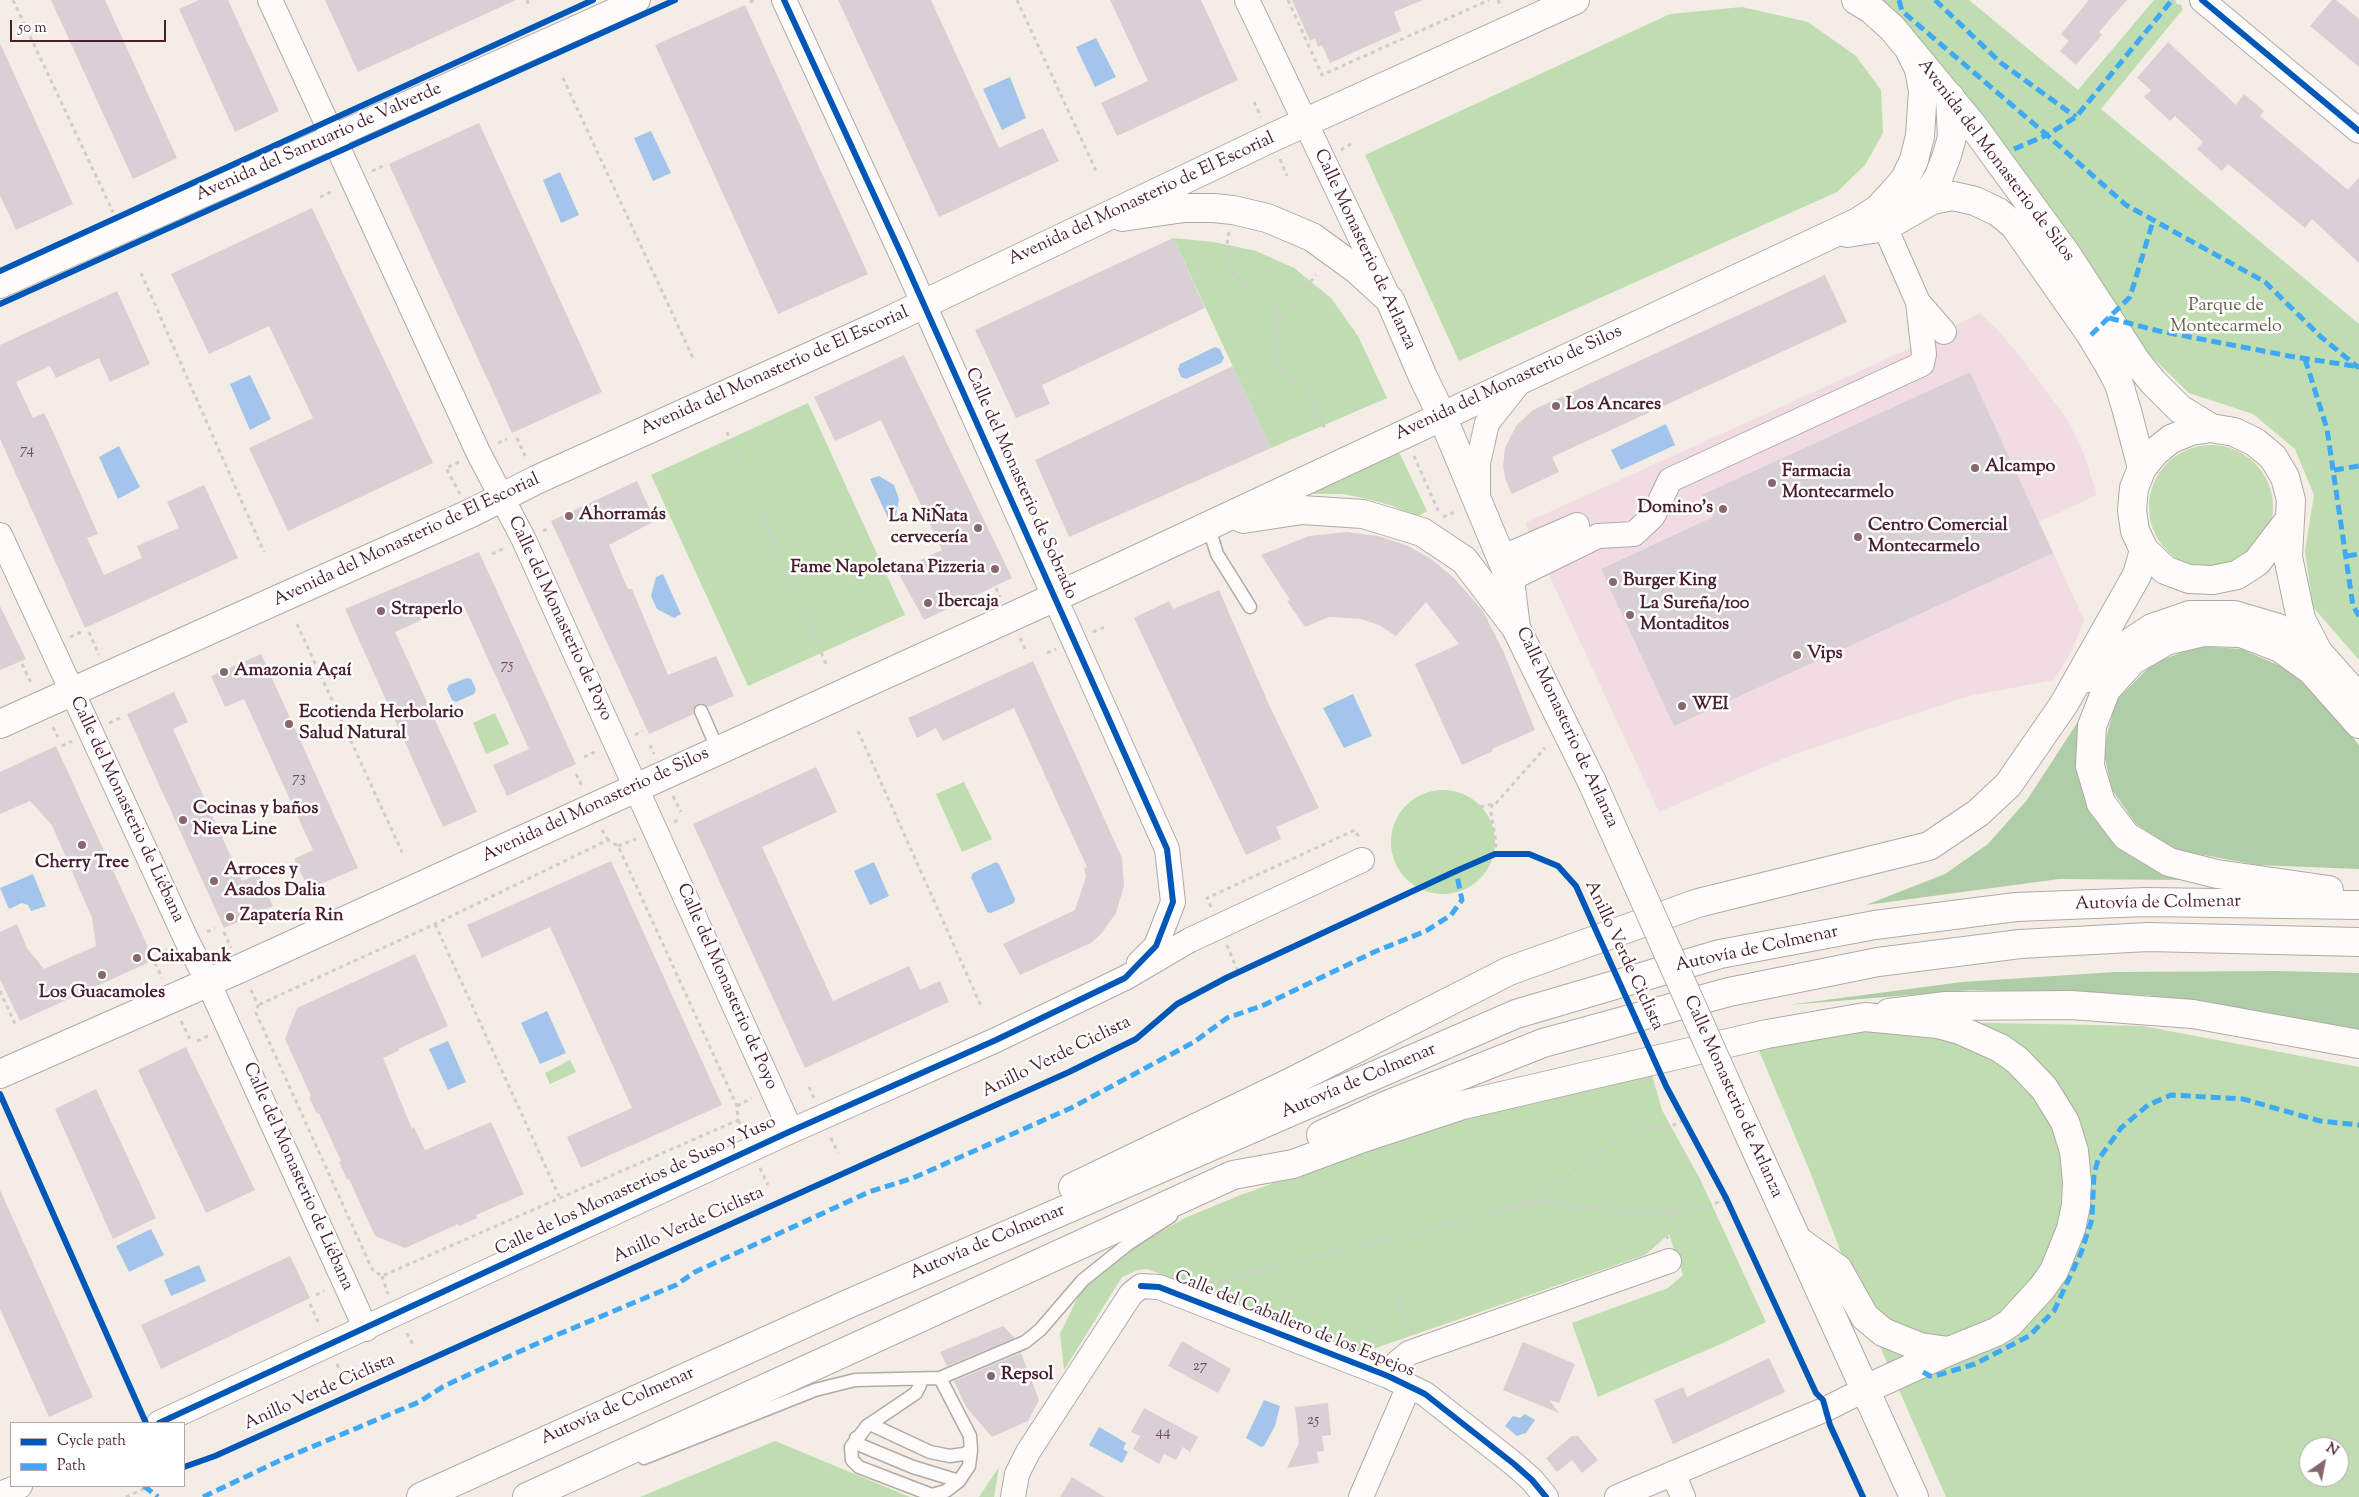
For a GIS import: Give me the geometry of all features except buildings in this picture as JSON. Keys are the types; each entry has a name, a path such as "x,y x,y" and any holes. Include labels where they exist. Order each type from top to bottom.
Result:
{"main road":[{"name":"Avenida del Monasterio de El Escorial","path":"0,724 276,602 503,498 536,480 923,304 1096,220 1574,0"},
{"path":"1856,0 1872,10 1908,48"},
{"name":"Avenida del Monasterio de Silos","path":"1908,48 1950,97 2064,252 2136,362 2166,397 2180,409 2211,428"},
{"name":"Avenida del Monasterio de Silos","path":"0,1074 208,982 1200,531 1829,236 1878,209 1905,179 1914,160 1920,136 1923,91 1919,69 1908,48"},
{"path":"1914,209 1932,188 1948,155 1952,136 1950,97"},
{"name":"Avenida del Monasterio de Silos","path":"1829,236 1885,227 1932,200 1953,196 1975,201 1998,212 2014,225 2091,335 2109,365 2127,411 2142,468"},
{"path":"1096,220 1184,208 1234,210 1267,218 1312,237 1356,269 1390,300"},
{"name":"Calle Monasterio de Arlanza","path":"1390,300 1442,416 1506,569 1516,628 1592,782 1796,1239 1914,1497"},
{"path":"2290,519 2258,562 2237,575 2213,580 2189,579 2165,570 2144,550 2135,531 2132,510 2134,488 2142,468 2155,452 2171,439 2191,431 2211,428 2234,432 2256,442 2272,457 2285,477 2290,500 2290,519 2288,557 2301,619 2318,652 2359,698"},
{"name":"Avenida del Monasterio de Silos","path":"1200,531 1250,517 1302,510 1363,514 1422,532 1464,560 1516,628"},
{"path":"848,1304 991,1226 1291,1082 1509,971 1698,902 1929,846 1978,813 2008,785 2064,704 2137,575 2144,550"},
{"path":"2064,704 2114,653 2152,628 2190,615 2234,615 2278,628 2318,652"},
{"path":"2356,905 2328,890 2217,874 2169,862 2126,836 2101,803 2090,766 2092,726 2106,690 2133,660 2166,641 2204,632 2241,633 2280,648 2312,671 2359,724"},
{"name":"Autovía de Colmenar","path":"421,1497 848,1304 1516,1014 1720,954 1875,925 2016,907 2146,902 2356,905"},
{"name":"Autovía de Colmenar","path":"1233,1175 1387,1106 1543,1042 1748,988 1878,962 2020,944 2148,937 2359,942"},
{"path":"527,1497 1233,1175 1293,1164 1363,1138 1463,1105 1768,1034 1865,1016 1946,1006 2071,1005 2193,1014 2359,1044"},
{"path":"1865,1016 1938,1024 1960,1030 2000,1048 2017,1060 2044,1088 2065,1122 2074,1151 2077,1174 2076,1205 2071,1229 2054,1271 2042,1288 2010,1322 1996,1332 1866,1389"},
{"path":"1796,1239 1838,1269 1865,1318 1883,1332 1920,1347 1949,1351"}],"street":[{"name":"Calle del Monasterio de Poyo","path":"270,0 478,452 524,540 791,1131"},
{"name":"Avenida del Santuario de Valverde","path":"0,286 638,0"},
{"name":"Calle del Monasterio de Sobrado","path":"784,0 923,304 1166,849 1173,902 1156,946 1125,978"},
{"name":"Calle Monasterio de Arlanza","path":"1247,0 1390,300"},
{"path":"2202,0 2359,131"},
{"path":"1885,227 1918,302 1944,332"},
{"path":"1506,569 1598,536 1634,534 1653,516 1670,480 1922,364 1924,354 1918,302"},
{"name":"Calle Monasterio de Arlanza","path":"1478,501 1478,463 1487,424 1524,378"},
{"path":"1506,569 1576,525"},
{"name":"Calle del Monasterio de Liébana","path":"0,535 186,941 208,982 366,1329"},
{"name":"Calle de los Monasterios de Suso y Yuso","path":"161,1422 791,1131 996,1040 1125,978 1190,940 1362,852"},
{"name":"Calle del Caballero de los Espejos","path":"1399,1381 1396,1363 1409,1353 1669,1260"},
{"name":"Calle del Caballero de los Espejos","path":"1012,1497 1017,1474 1028,1452 1131,1294 1141,1286 1159,1287 1399,1381 1439,1404 1514,1464 1532,1480 1546,1497"},
{"path":"1361,1497 1399,1381"},
{"path":"1617,1497 1826,1409 1866,1389"},
{"path":"1673,1473 1683,1497"},
{"path":"0,1494 18,1487"}],"lane":[{"path":"1200,531 1217,554 1250,607"},
{"path":"701,711 718,750"},
{"path":"597,1465 644,1458 815,1390 855,1380 940,1378 1025,1342 1040,1330 1083,1280 1128,1244 1233,1175"},
{"path":"918,1379 920,1385 916,1393 870,1424 856,1438 851,1447 852,1460 859,1467 932,1494 946,1491 959,1481 969,1466 971,1450 970,1436 940,1378"},
{"path":"870,1424 930,1452 950,1456 964,1454 971,1450"},
{"path":"856,1438 860,1445 895,1460 944,1478 959,1481"}],"path":[{"path":"14,0 122,231"},
{"path":"527,0 529,5"},
{"path":"750,2 755,0"},
{"path":"1017,0 1097,173"},
{"path":"1288,0 1322,74 1489,0"},
{"path":"563,78 693,358"},
{"path":"1229,231 1227,244 1233,272 1278,310 1274,359 1286,373 1305,386 1325,429"},
{"path":"141,273 264,552"},
{"path":"1276,326 1316,275"},
{"path":"727,432 826,664"},
{"path":"1411,449 1441,518"},
{"path":"297,624 402,852"},
{"path":"858,731 982,1008"},
{"path":"1480,807 1496,803 1545,748"},
{"path":"1492,804 1491,813 1496,843 1492,856 1503,854"},
{"path":"1207,898 1355,830 1362,852"},
{"path":"250,987 258,1005 256,1013 372,1269 382,1276 560,1196 738,1120 737,1106 618,846 608,840 435,924 258,1005"},
{"path":"435,924 560,1196"},
{"path":"224,932 232,950"},
{"path":"1229,950 1235,974 1247,968"},
{"path":"0,991 16,1026"},
{"path":"1679,1112 1688,1129"},
{"path":"1207,1282 1224,1282 1315,1255 1372,1244 1450,1225 1526,1202 1562,1180 1620,1137 1649,1127 1674,1124 1683,1120"},
{"path":"1721,1189 1730,1207"},
{"path":"1526,1202 1551,1202 1618,1212 1674,1213 1706,1208 1726,1198"},
{"path":"1669,1260 1668,1238 1664,1230 1674,1213"},
{"path":"1372,1244 1416,1338"},
{"path":"126,1497 148,1487"}],"shaded area":[{"path":"1980,313 1997,329 2022,359 2067,419 2083,451 2097,495 2039,522 2084,620 2072,651 2054,680 1969,696 1878,726 1787,757 1659,812 1525,523 1915,346"}],"green space":[{"name":"Parque de Montecarmelo","path":"1871,0 1969,0 2078,90 2154,0 2173,0 2183,9 2101,109 2359,324 2359,660 2313,607 2305,551 2314,495 2295,449 2253,414 2189,393 2149,354 2012,159"},
{"path":"1742,7 1808,22 1856,56 1881,90 1883,133 1865,165 1837,192 1459,361 1365,155 1670,14"},
{"path":"1173,238 1214,242 1256,251 1294,268 1331,298 1358,336 1387,398 1271,448"},
{"path":"808,403 905,615 748,686 651,475"},
{"path":"2211,445 2235,450 2255,463 2268,483 2273,507 2268,531 2255,551 2235,564 2211,569 2187,564 2167,551 2154,531 2149,507 2154,483 2167,463 2187,450"},
{"path":"1396,446 1427,511 1417,517 1393,506 1368,499 1343,494 1311,494 1307,492"},
{"path":"2198,646 2241,649 2285,668 2318,696 2359,745 2359,869 2258,865 2176,850 2136,824 2112,790 2103,750 2116,701 2152,664"},
{"path":"2094,697 2080,780 2090,813 2106,834 2127,850 2191,880 2059,879 1866,905 1945,874 1988,844 2027,800"},
{"path":"495,713 509,744 486,754 473,723"},
{"path":"964,782 992,839 962,852 936,794"},
{"path":"1443,790 1463,794 1480,805 1491,822 1495,842 1491,862 1480,879 1463,890 1443,894 1423,890 1406,879 1395,862 1391,842 1395,822 1406,805 1423,794"},
{"path":"2278,971 2359,973 2359,1035 2147,995 1971,990 1788,1005 1962,982 2115,972"},
{"path":"1942,1022 2143,1026 2359,1067 2359,1497 1946,1497 1856,1292 1811,1174 1757,1046"},
{"path":"570,1060 576,1072 550,1084 545,1073"},
{"path":"1651,1071 1662,1110 1700,1179 1766,1322 1723,1343 1598,1397 1572,1323 1668,1288 1683,1275 1669,1234 1645,1255 1364,1352 1357,1351 1147,1269 1138,1270 1122,1277 1064,1370 1060,1334 1080,1293 1113,1262 1149,1238 1185,1218 1238,1196 1372,1147 1490,1111"},
{"path":"775,1441 910,1497 640,1497"},
{"path":"999,1467 994,1497 979,1497"}],"water":[{"path":"1096,38 1116,77 1095,87 1076,47"},
{"path":"1010,77 1026,118 1002,130 983,89"},
{"path":"651,131 671,173 653,181 634,138"},
{"path":"560,172 579,215 561,223 543,180"},
{"path":"1215,347 1220,349 1224,358 1221,363 1186,379 1181,377 1178,369 1180,364"},
{"path":"250,375 271,419 250,430 230,384"},
{"path":"1666,424 1675,445 1621,470 1611,450"},
{"path":"119,446 140,487 118,499 99,457"},
{"path":"879,476 894,485 899,499 896,516 888,518 870,479"},
{"path":"663,574 681,614 674,618 657,609 651,596 656,577"},
{"path":"467,678 471,679 476,689 474,694 456,702 452,700 447,689 449,685"},
{"path":"1353,694 1372,736 1344,748 1323,708"},
{"path":"874,862 889,896 870,905 854,871"},
{"path":"996,862 999,864 1015,899 1014,903 991,913 987,912 971,877 973,873"},
{"path":"33,874 46,906 31,911 28,905 22,903 9,909 0,888"},
{"path":"547,1011 566,1053 540,1064 521,1023"},
{"path":"448,1041 466,1082 448,1090 429,1049"},
{"path":"151,1229 164,1255 129,1272 116,1246"},
{"path":"199,1265 206,1281 171,1296 164,1280"},
{"path":"1264,1400 1280,1406 1275,1426 1264,1446 1261,1447 1246,1438"},
{"path":"1525,1414 1535,1420 1526,1433 1517,1436 1505,1426 1513,1416 1520,1418"},
{"path":"1099,1427 1126,1443 1123,1449 1128,1452 1122,1463 1089,1445"}],"marked path":[{"path":"1899,0 1902,11 2047,135 2076,117 2172,0"},
{"path":"1935,0 2001,63 2076,117"},
{"path":"2014,149 2047,135 2126,205 2265,282 2321,337 2359,368"},
{"path":"2091,335 2130,297 2153,221"},
{"path":"2109,318 2159,331 2289,356 2354,366"},
{"path":"2305,359 2327,429 2353,606 2359,616"},
{"path":"2334,470 2359,466"},
{"path":"2347,556 2359,554"},
{"path":"203,1497 283,1459 419,1402 444,1386 547,1339 676,1285 695,1272 869,1192 913,1178 1071,1108 1194,1042 1227,1018 1264,1005 1374,952 1426,931 1451,915 1462,900 1456,871"},
{"path":"1923,1372 1930,1376 1935,1376 1975,1364 2029,1336 2054,1311 2081,1253 2092,1219 2094,1174 2098,1160 2121,1128 2148,1105 2171,1095 2243,1099 2320,1121 2359,1125"},
{"path":"145,1487 158,1497"}],"cycle path":[{"path":"0,271 593,0"},
{"path":"0,304 675,0"},
{"path":"161,1422 791,1131 996,1040 1125,978 1156,946 1173,902 1167,849 904,260 784,0"},
{"path":"2202,0 2359,131"},
{"name":"Anillo Verde Ciclista","path":"185,1467 215,1456 1069,1072 1136,1039 1177,1004 1226,978 1456,871 1495,854 1529,854 1558,866 1576,886 1666,1086 1726,1198 1816,1393 1823,1400 1830,1425 1863,1497"},
{"path":"0,1094 146,1422"},
{"path":"1141,1286 1159,1287 1388,1376 1425,1394 1514,1464 1532,1480 1546,1497"}],"place":[{"name":"Los Ancares","path":"1556,406"},
{"name":"Alcampo","path":"1975,468"},
{"name":"Farmacia Montecarmelo","path":"1772,483"},
{"name":"Domino's","path":"1723,509"},
{"name":"Ahorramás","path":"569,516"},
{"name":"La NiÑata cervecería","path":"978,528"},
{"name":"Centro Comercial Montecarmelo","path":"1858,537"},
{"name":"Fame Napoletana Pizzeria","path":"995,569"},
{"name":"Burger King","path":"1613,582"},
{"name":"Ibercaja","path":"928,603"},
{"name":"Straperlo","path":"381,611"},
{"name":"La Sureña/100 Montaditos","path":"1630,615"},
{"name":"Vips","path":"1797,655"},
{"name":"Amazonia Açaí","path":"224,672"},
{"name":"WEI","path":"1682,706"},
{"name":"Ecotienda Herbolario Salud Natural","path":"289,724"},
{"name":"Cocinas y baños Nieva Line","path":"183,820"},
{"name":"Cherry Tree","path":"82,845"},
{"name":"Arroces y Asados Dalia","path":"214,881"},
{"name":"Zapatería Rin","path":"230,917"},
{"name":"Caixabank","path":"137,958"},
{"name":"Los Guacamoles","path":"102,975"},
{"name":"Repsol","path":"991,1376"}]}
